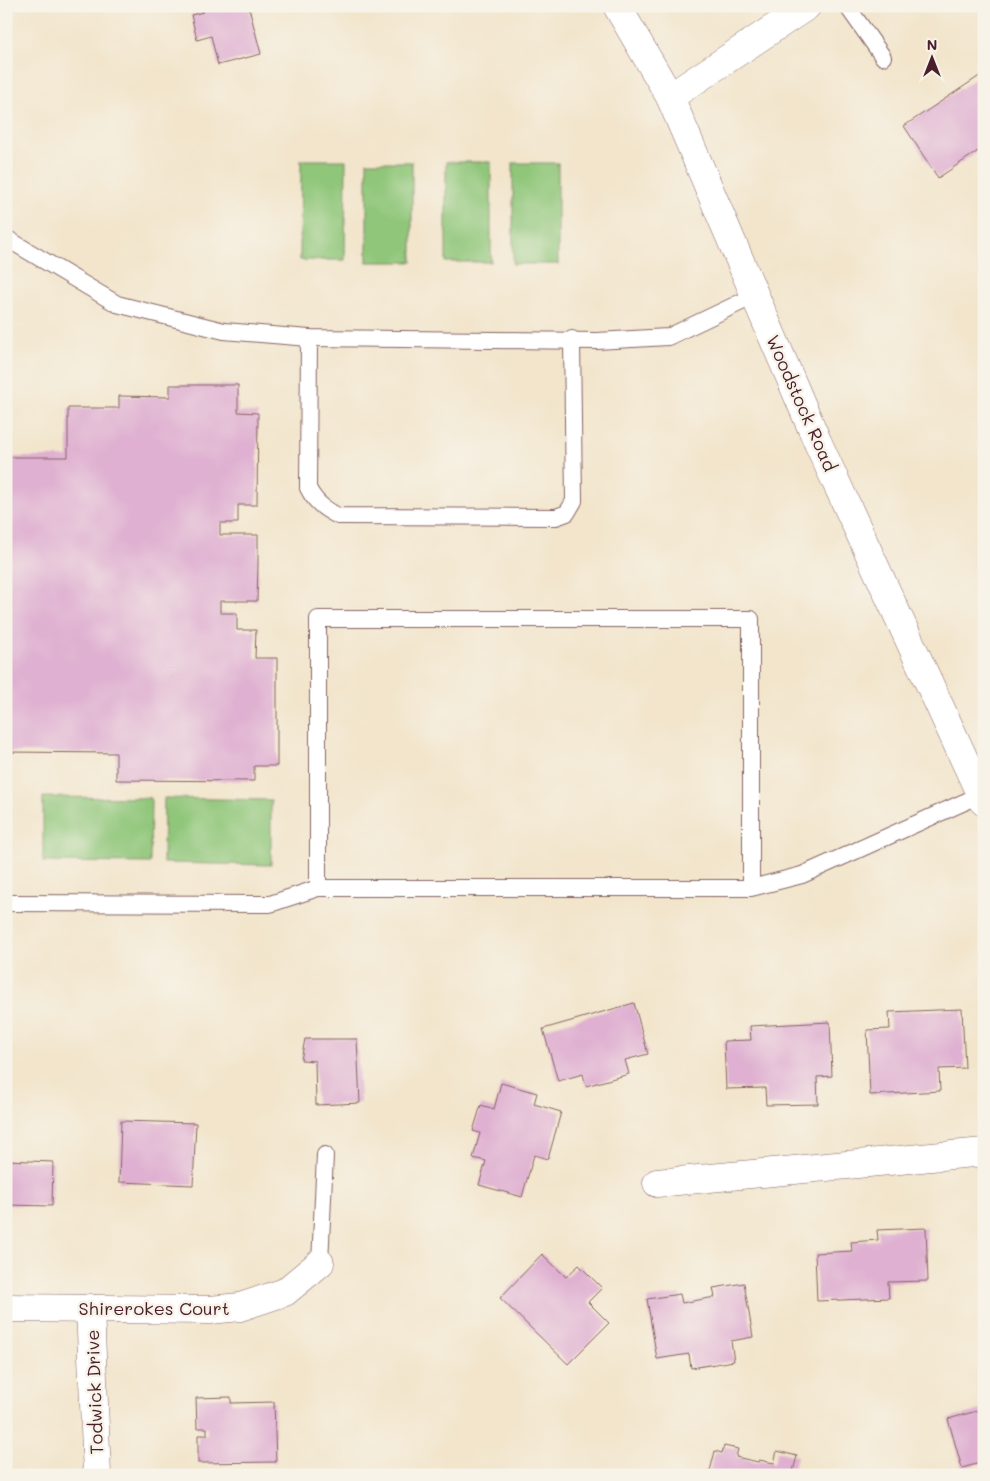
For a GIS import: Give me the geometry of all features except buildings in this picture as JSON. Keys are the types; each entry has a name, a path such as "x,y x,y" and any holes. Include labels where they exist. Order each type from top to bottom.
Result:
{"street":[{"name":"Woodstock Road","path":"617,6 670,96 754,296 822,451 983,796"},
{"path":"670,96 807,6"},
{"path":"657,1183 984,1152"},
{"name":"Shirerokes Court","path":"6,1308 210,1310 240,1307 285,1292 320,1263"},
{"name":"Todwick Drive","path":"90,1308 97,1475"}],"lane":[{"path":"848,6 883,57"},
{"path":"6,238 117,304 224,331 309,338 572,339 597,341 668,337 754,296"},
{"path":"309,338 308,488 313,498 323,508 338,516 556,517 567,513 574,501 572,339"},
{"path":"318,888 318,619 751,619 751,888"},
{"path":"6,903 270,904 318,888 751,888 802,875 983,796"},
{"path":"320,1263 325,1155"}],"green space":[{"path":"301,160 346,160 345,260 300,260"},
{"path":"367,162 412,162 412,262 367,262"},
{"path":"446,162 491,162 491,262 446,262"},
{"path":"513,163 558,163 558,264 513,264"},
{"path":"43,797 151,798 150,863 43,862"},
{"path":"164,798 271,800 271,865 163,863"}]}
